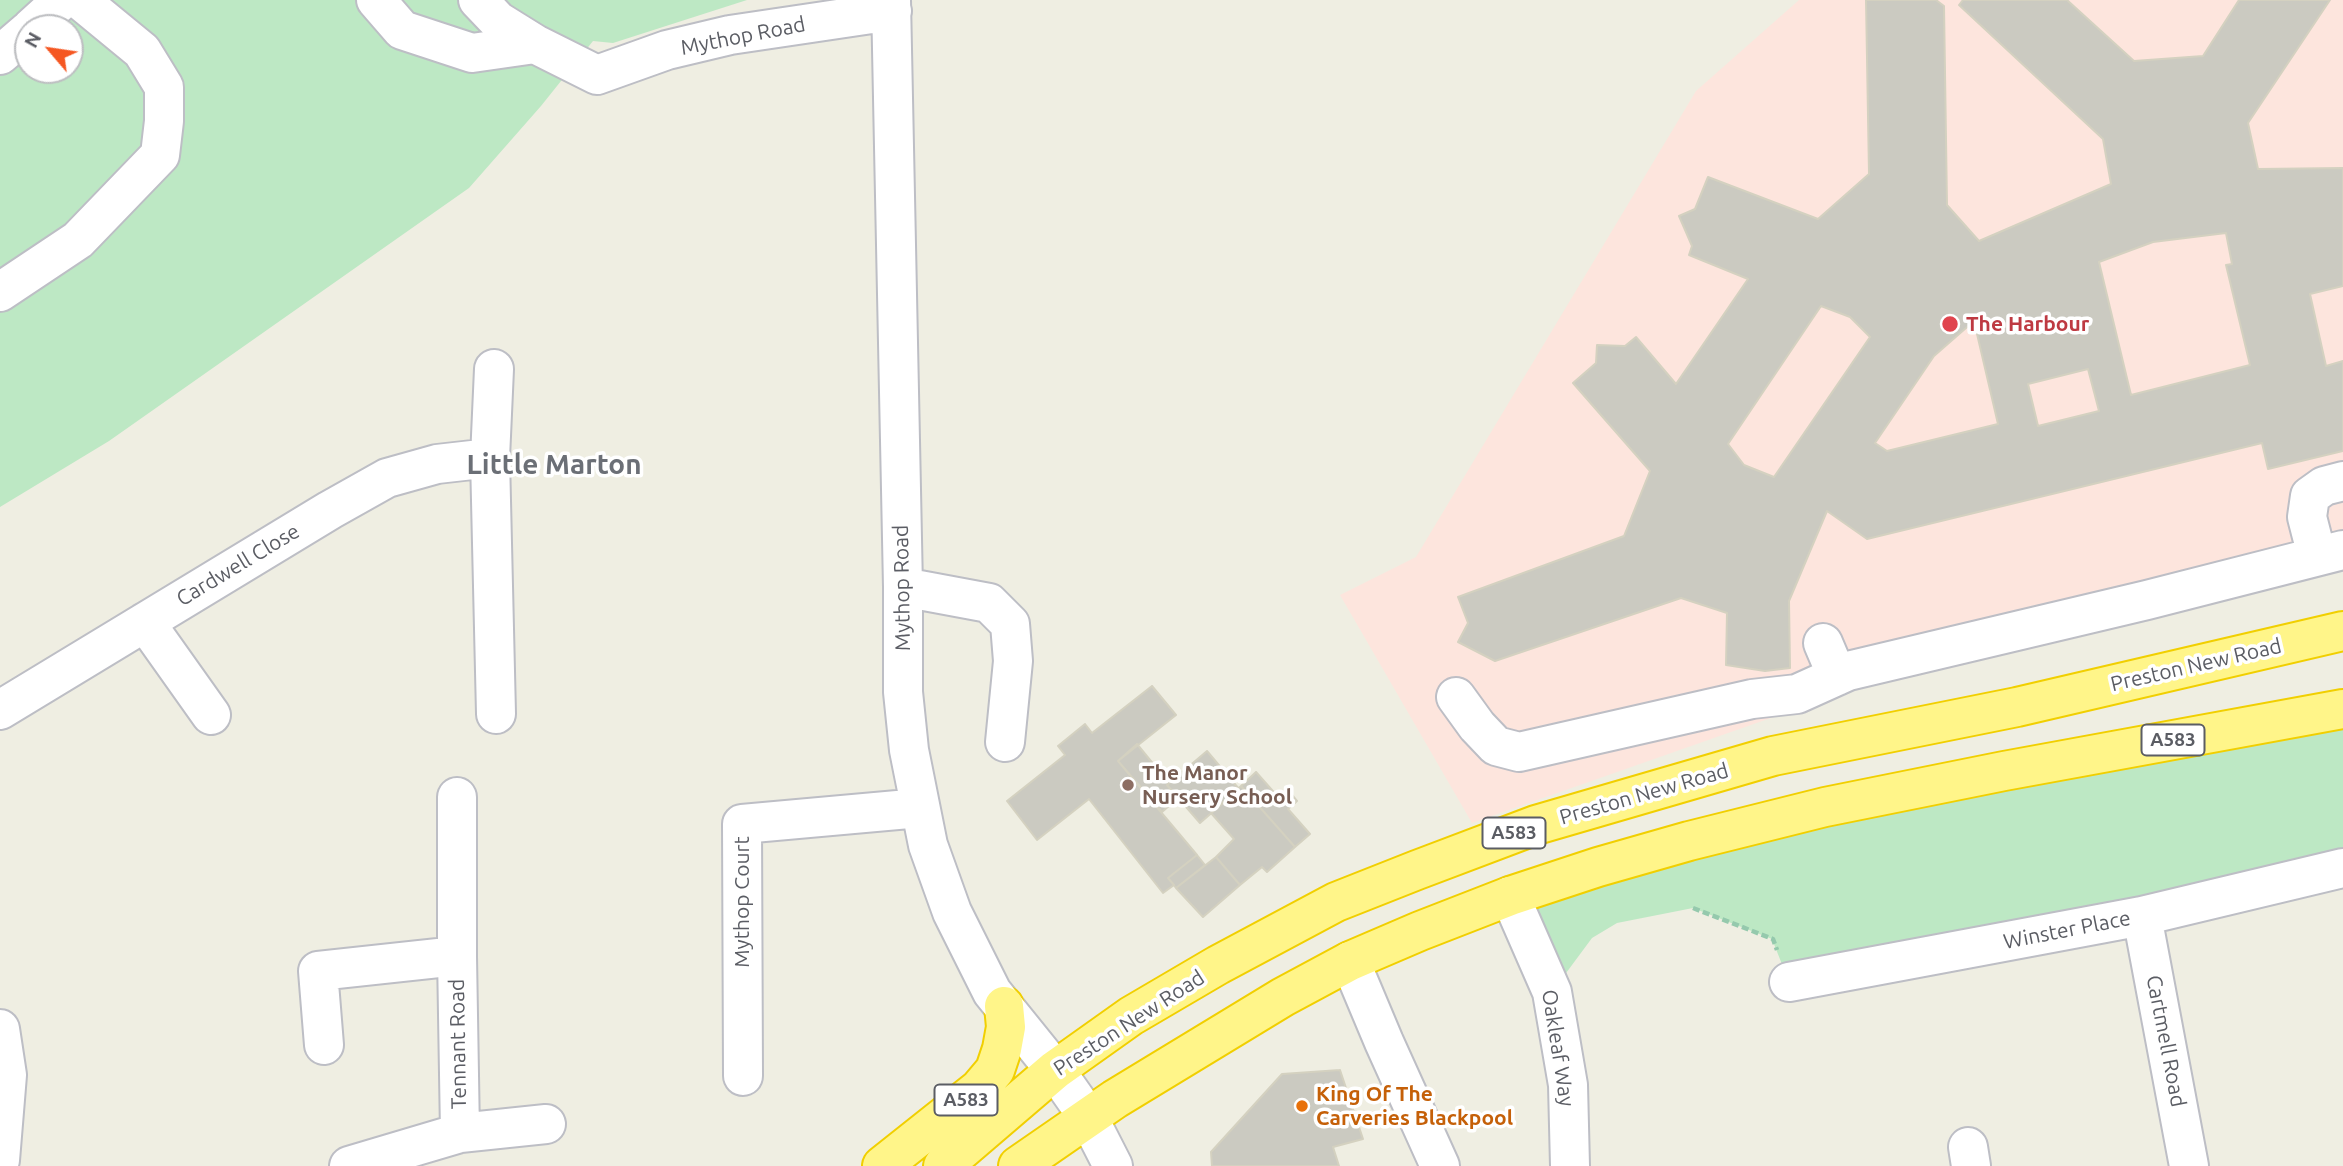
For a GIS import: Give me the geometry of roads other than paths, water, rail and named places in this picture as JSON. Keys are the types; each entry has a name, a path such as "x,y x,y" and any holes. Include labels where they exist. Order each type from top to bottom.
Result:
{"highway":[{"name":"Preston New Road","path":"943,1166 1055,1070 1131,1016 1218,965 1336,902 1536,825 1773,756 2017,707 2343,631"},
{"name":"A583","path":"1018,1166 1088,1117 1283,997 1350,961 1510,896 1689,841 1825,807 2343,709"},
{"name":"A583","path":"883,1166 979,1090 995,1070 1006,1027 1004,1006"}],"street":[{"path":"376,0 402,30 472,53 536,44"},
{"path":"478,0 498,21 536,44"},
{"name":"Mythop Road","path":"536,44 597,75 667,50 730,35 892,6 903,692 909,750 920,808 928,845 951,912 992,992 1055,1070 1088,1117 1113,1166"},
{"path":"0,55 51,11 142,51 164,87 160,155 78,240 0,292"},
{"path":"495,369 490,458 496,715"},
{"name":"Cardwell Close","path":"0,710 387,478 437,464 490,458"},
{"path":"1456,697 1496,746 1497,757 1752,699 1797,694 1830,660 1848,671 2147,600 2330,553 2307,517 2310,496 2324,486 2343,481"},
{"path":"903,587 989,603 1010,625 1013,661 1005,742"},
{"path":"145,622 211,715"},
{"name":"Tennant Road","path":"457,797 460,1133"},
{"name":"Mythop Court","path":"743,1076 741,824 920,808"},
{"name":"Winster Place","path":"1788,982 2142,916 2343,868"},
{"name":"Oakleaf Way","path":"1510,896 1552,992 1568,1085 1570,1166"},
{"name":"Cartmell Road","path":"2142,916 2189,1166"},
{"name":"Tennant Road","path":"324,1045 318,971 457,956"},
{"path":"1350,961 1440,1166"},
{"path":"0,1029 7,1075 0,1160"},
{"path":"349,1166 460,1133 546,1124"}],"place":[{"name":"The Harbour","path":"1950,324"},
{"name":"The Manor Nursery School","path":"1128,785"},
{"name":"King Of The Carveries Blackpool","path":"1302,1106"}],"district":[{"name":"Little Marton","path":"554,465"}]}
